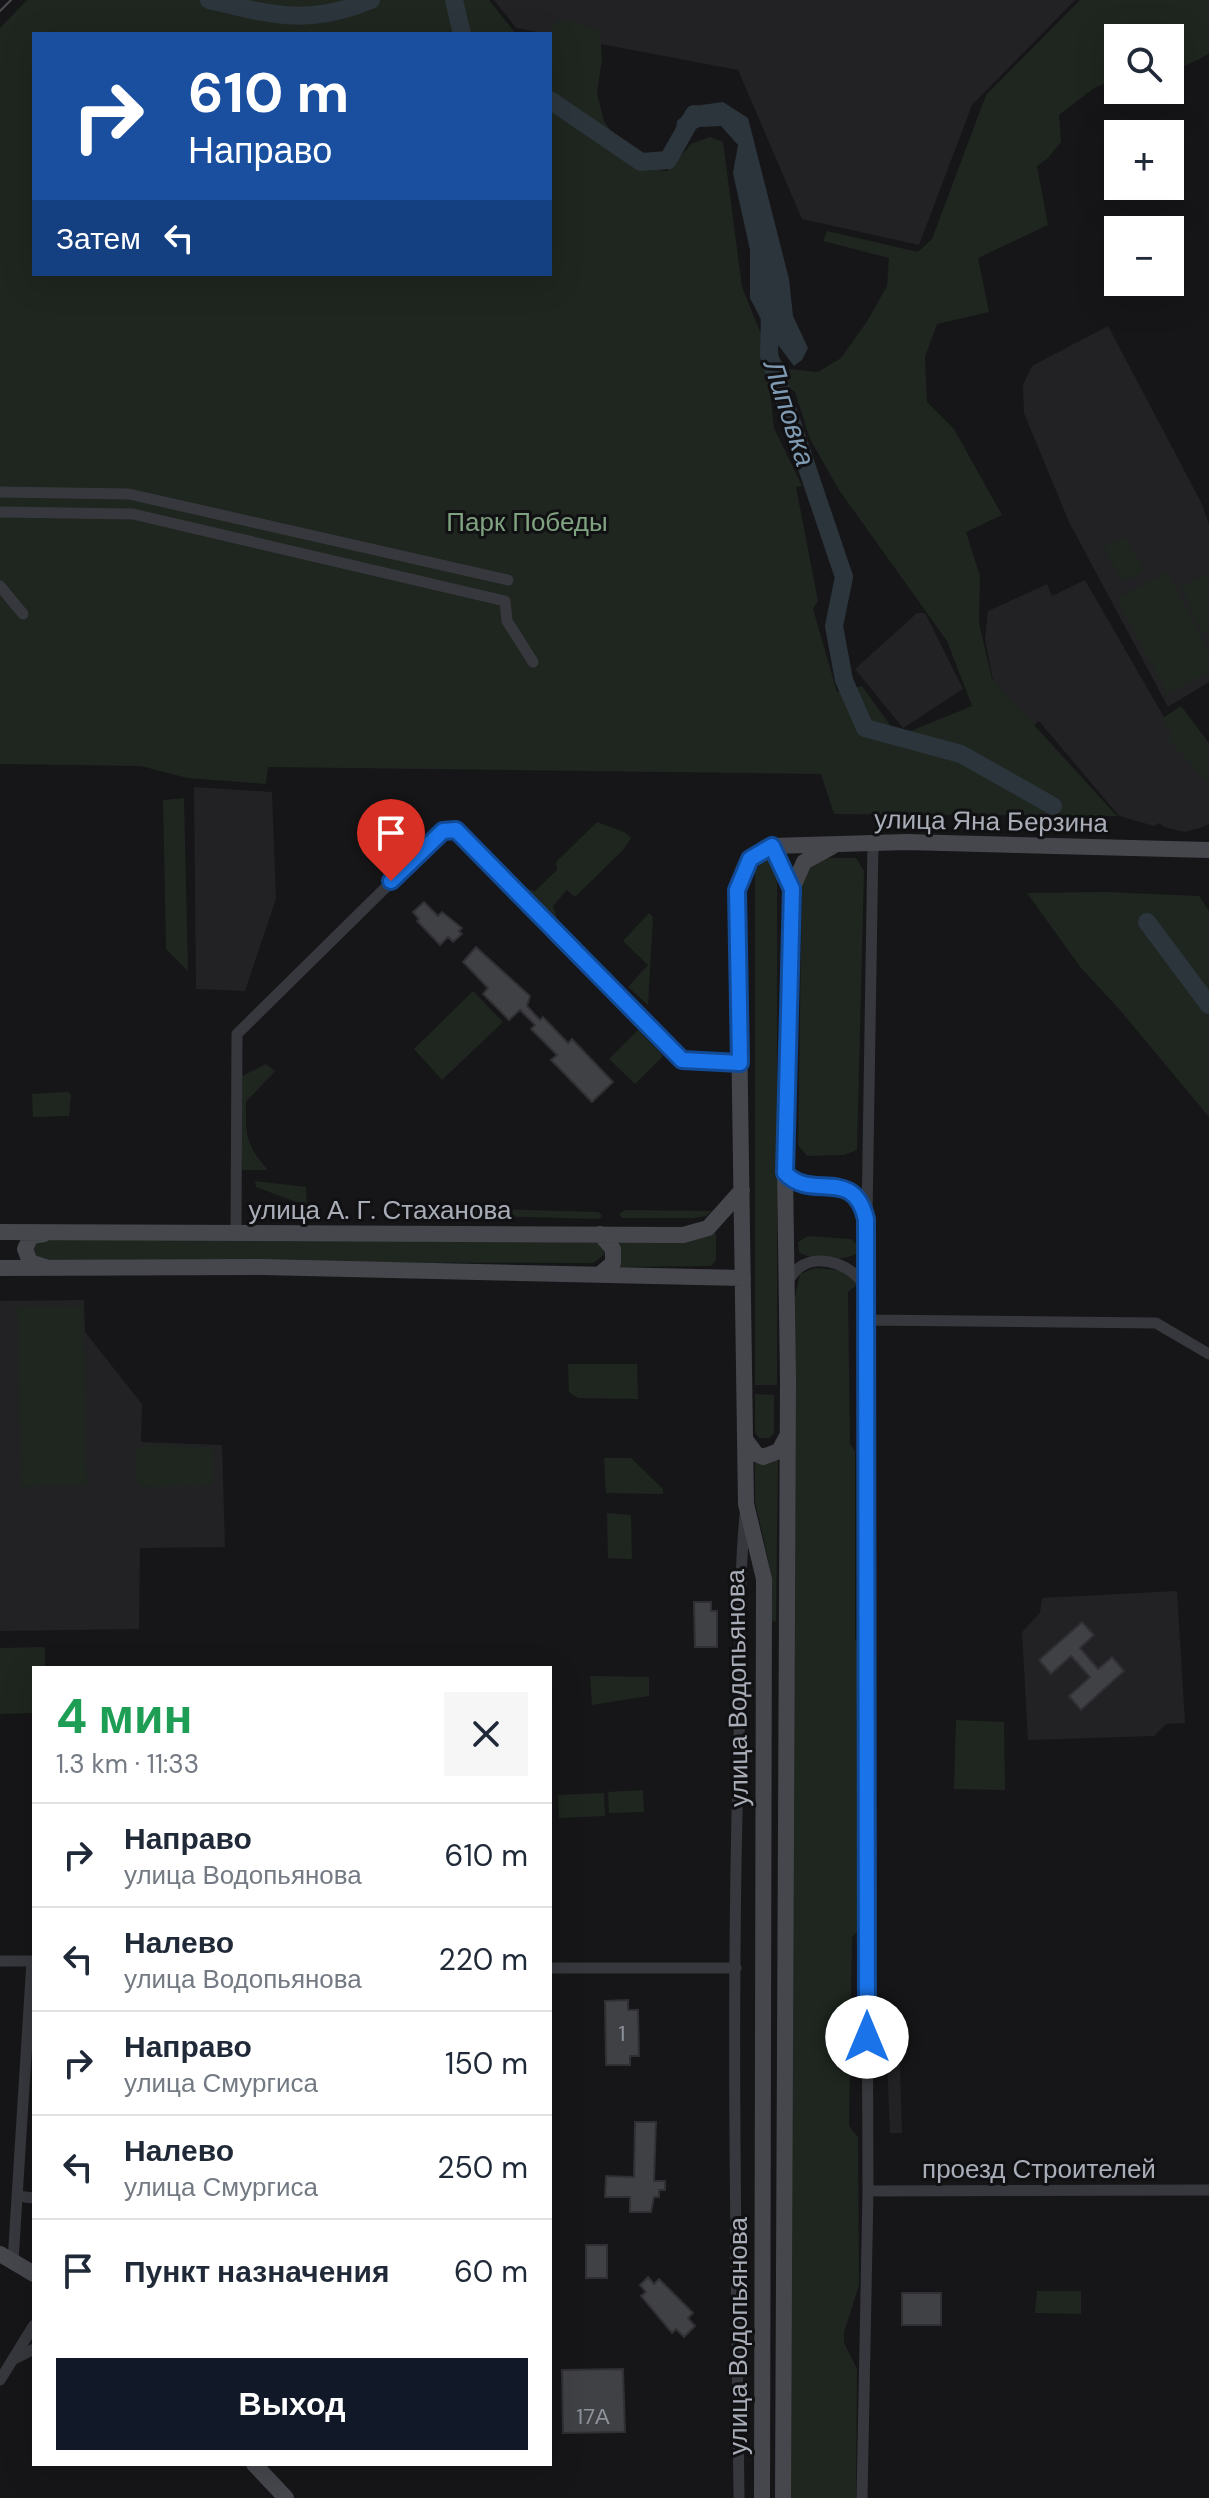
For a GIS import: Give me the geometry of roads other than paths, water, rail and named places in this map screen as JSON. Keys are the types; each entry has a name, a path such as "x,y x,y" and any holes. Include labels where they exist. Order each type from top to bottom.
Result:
{"main road":[{"path":"792,889 804,862 841,842"},
{"name":"улица Яна Берзина","path":"772,846 873,842 1209,850"},
{"name":"улица Водопьянова","path":"762,2498 764,1579 746,1504 737,890 750,859 772,846 792,889 785,1173 788,1435 783,2498"},
{"name":"улица А. Г. Стаханова","path":"0,1232 683,1235 708,1228 742,1190"},
{"path":"48,1268 30,1262 25,1249 31,1236 49,1232"},
{"path":"600,1234 613,1249 613,1263 600,1274"},
{"path":"0,1268 261,1267 743,1278"},
{"path":"745,1439 756,1454 763,1457 779,1451 788,1435"},
{"path":"7,2257 32,2273"},
{"path":"256,2466 286,2498"}],"street":[{"path":"0,492 129,494 508,580"},
{"path":"0,512 133,514 505,601 507,621 533,662"},
{"path":"0,586 23,614"},
{"path":"236,1233 237,1034 443,831 456,830 682,1060 740,1063"},
{"path":"862,2498 868,2191 866,1219 873,842"},
{"path":"785,1173 799,1182 848,1189 860,1198 866,1219"},
{"path":"786,1282 800,1266 831,1264 855,1271 866,1289"},
{"path":"866,1320 1156,1323 1209,1354"},
{"path":"739,2498 736,1968 740,1573 746,1504"},
{"path":"0,1961 32,1961"},
{"path":"552,1968 736,1968"},
{"path":"7,2257 17,2196 32,1976"},
{"name":"проезд Строителей","path":"868,2191 1209,2190"},
{"path":"17,2196 32,2198"},
{"path":"0,2380 32,2328"},
{"path":"13,2359 32,2350"}],"waterway":[{"name":"Липовка","path":"209,0 290,15 328,13 371,0"},
{"name":"Липовка","path":"454,0 462,32"},
{"name":"Липовка","path":"552,101 641,162 668,160 694,114"},
{"name":"Липовка","path":"770,312 769,355 844,577 834,626 844,680 865,728 961,754 1053,806"},
{"name":"Липовка","path":"1147,922 1209,1005"}],"tram line":[{"path":"0,11 11,0"}],"park label":[{"name":"Парк Победы","path":"527,522"}]}
